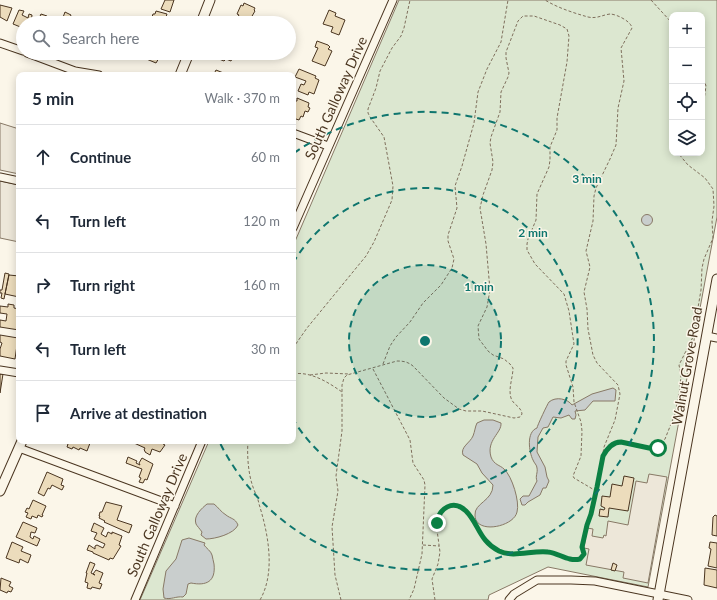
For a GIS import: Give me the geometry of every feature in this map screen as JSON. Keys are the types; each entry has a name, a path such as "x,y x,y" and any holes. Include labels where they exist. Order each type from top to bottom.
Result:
{"main road":[{"path":"204,16 210,0"},
{"path":"181,72 186,60"},
{"name":"Walnut Grove Road","path":"659,597 717,279"},
{"path":"0,491 20,444"}],"street":[{"name":"South Galloway Drive","path":"296,221 393,0"},
{"path":"0,43 16,49"},
{"path":"46,60 81,72"},
{"path":"63,72 65,67"},
{"path":"296,134 328,146"},
{"path":"0,177 16,180"},
{"path":"707,336 717,338"},
{"path":"0,370 16,373"},
{"path":"20,444 174,506"},
{"name":"South Galloway Drive","path":"135,600 201,444"},
{"path":"509,600 514,594 537,580 595,581 659,597 688,600"}],"path":[{"path":"296,344 307,328 366,256 374,242 392,200 393,186 384,137 370,117 368,109 376,88 380,71 392,48 401,36 410,0"},
{"path":"382,365 390,346 396,337 441,285 452,268 454,259 448,241 448,235 457,208 455,186 474,123 478,92 487,69 501,42 508,0"},
{"path":"435,600 432,579 440,559 440,546 437,530 438,517 444,509 449,506 455,506 465,511 485,540 493,548 506,554 548,552 558,554 571,560 580,559 584,554 582,547 591,514 604,447 615,420 619,388 615,381 597,363 593,355 588,329 584,292 590,267 586,251 592,221 596,188 616,145 618,108 624,81 620,48 632,28 631,23 627,20 612,14 599,18 589,17 569,11 545,0"},
{"path":"651,0 669,20"},
{"path":"309,375 326,373 349,374 397,361 408,362 422,374 444,398 459,409 466,411 482,411 514,418 520,417 522,414 520,408 511,398 510,393 513,368 504,359 493,355 488,351 481,343 478,334 478,326 488,307 490,290 486,244 480,218 480,208 492,170 493,162 490,143 491,137 500,112 501,92 509,73 506,58 507,46 520,17 534,16 564,26 569,36 568,56 557,118 557,130 550,147 549,166 537,194 536,220 527,244 527,250 535,264 564,294 574,339 573,348 566,361 566,365 573,387 574,402 581,422 582,445 579,462 573,476 596,491"},
{"path":"705,83 705,93"},
{"path":"603,456 606,450 616,442 649,448 658,448 665,439 675,414 680,381 679,365 693,337 702,290 702,268 704,259 713,238 712,222 714,206 713,189 710,182 688,165 680,156"},
{"path":"372,368 407,433 410,440 413,463 424,480 426,492 421,564 414,589 409,600"},
{"path":"296,374 309,375 342,392"},
{"path":"341,600 335,575 332,527 338,491 336,476 342,431 342,385 344,378 349,374"},
{"path":"248,444 251,479 263,516 269,558 266,586 260,600"},
{"path":"423,545 440,546"}],"green space":[{"path":"399,0 717,0 717,217 648,587 548,567 489,595 488,600 140,600 208,444 296,444 296,239"}],"shaded area":[{"path":"0,123 16,128 16,173 0,170"},
{"path":"0,181 16,184 16,241 0,238"},
{"path":"647,214 651,216 653,220 651,224 647,226 643,224 641,220 643,216"},
{"path":"613,388 616,390 615,401 593,401 585,410 575,411 575,419 572,419 569,415 561,418 553,417 548,427 543,428 538,437 537,452 545,467 549,481 546,488 543,488 540,495 525,505 522,505 520,499 523,496 529,496 537,481 537,467 530,452 529,442 531,434 537,428 549,402 555,399 562,399 568,401 572,405 592,394"},
{"path":"484,420 493,420 501,423 501,427 492,441 490,451 491,457 492,460 504,469 510,477 515,489 518,508 514,517 509,522 495,527 481,525 477,521 475,515 477,508 490,495 493,485 482,473 477,464 463,455 462,452 464,447 472,438 477,423"},
{"path":"649,474 667,477 648,583 623,578 624,572 586,565 589,549 584,548 587,528 593,529 592,536 603,538 604,535 606,536 608,521 628,525 636,481 647,483"},
{"path":"207,504 214,504 224,514 234,520 238,525 236,528 233,531 214,538 206,539 201,535 202,532 195,521 198,512"},
{"path":"189,538 205,543 204,545 211,552 214,564 212,579 201,584 188,584 186,594 183,597 169,599 164,598 163,589 166,571 176,559 182,540"}],"building":[{"path":"165,0 174,0 170,12 161,9"},
{"path":"244,3 255,8 252,16 238,16 237,14 241,5 243,6"},
{"path":"0,5 12,8 7,21 0,17"},
{"path":"19,10 24,11 22,15 24,16 16,16"},
{"path":"329,10 336,13 335,16 345,20 339,35 331,32 333,27 323,24"},
{"path":"156,11 167,14 166,16 152,16 153,14 155,14"},
{"path":"65,12 71,15 71,16 64,16"},
{"path":"16,17 16,25 13,24"},
{"path":"317,41 328,45 330,47 328,49 332,51 325,66 312,61 318,48 315,47"},
{"path":"149,60 158,60 156,63"},
{"path":"299,69 316,76 315,78 319,80 314,94 309,92 308,95 298,91 301,84 304,85 306,81 296,77"},
{"path":"297,98 309,103 308,107 310,108 308,112 305,111 303,117 301,116 299,120 296,119"},
{"path":"5,273 9,274 4,299 1,298 2,293 0,293 0,290 2,290"},
{"path":"9,275 16,276 16,296 5,294"},
{"path":"8,304 14,305 14,308 16,308 16,330 0,327 0,320 6,321 7,314 0,313 0,306 8,307"},
{"path":"0,335 16,338 15,359 0,356 2,343 0,342"},
{"path":"0,374 3,374 0,393"},
{"path":"68,444 90,444 87,451 80,448 79,450 73,447 72,449 67,447"},
{"path":"136,444 165,445 160,452 152,449 150,455 145,452 145,448"},
{"path":"128,457 137,461 136,463 140,465 139,463 142,458 153,464 147,480 145,479 143,483 139,482 142,469 126,463"},
{"path":"47,472 63,479 61,485 64,486 62,490 52,485 50,489 48,488 44,496 38,493"},
{"path":"624,476 634,478 628,511 609,508 608,517 599,516 600,509 604,510 605,508 601,506 602,496 610,497 612,484 622,486"},
{"path":"33,500 46,506 42,517 38,515 37,518 32,516 31,519 26,517 28,513 25,512 27,508 29,509"},
{"path":"106,502 122,506 117,520 132,525 129,533 104,522 105,521 99,518 100,512 102,512"},
{"path":"715,515 717,516 717,536 712,535 713,517"},
{"path":"23,522 37,528 35,533 31,532 30,537 33,539 34,536 40,539 37,546 16,537"},
{"path":"94,523 104,528 101,534 106,537 108,532 122,536 119,545 121,546 113,559 110,558 109,560 87,550 89,545 95,549 95,546 97,545 103,548 105,544 94,539 97,533 91,531"},
{"path":"12,542 23,547 21,551 31,555 28,563 20,559 19,563 6,558"},
{"path":"710,542 717,543 717,568 708,566 711,549 709,548"},
{"path":"90,562 95,564 91,573 93,574 96,570 103,573 99,583 102,584 100,589 92,587 91,589 87,588 88,583 85,582 86,573"},
{"path":"613,563 617,565 615,571 611,570"},
{"path":"705,568 717,570 717,588 704,585"},
{"path":"1,578 11,582 9,586 13,588 11,592 8,591 7,593 0,590"}],"route":[{"path":"437,523 440,513 444,509 449,506 455,506 462,508 465,511 478,531 493,548 506,554 548,552 558,554 571,560 580,559 584,554 582,547 591,514 603,456 606,450 616,442 653,449 658,448"}]}
